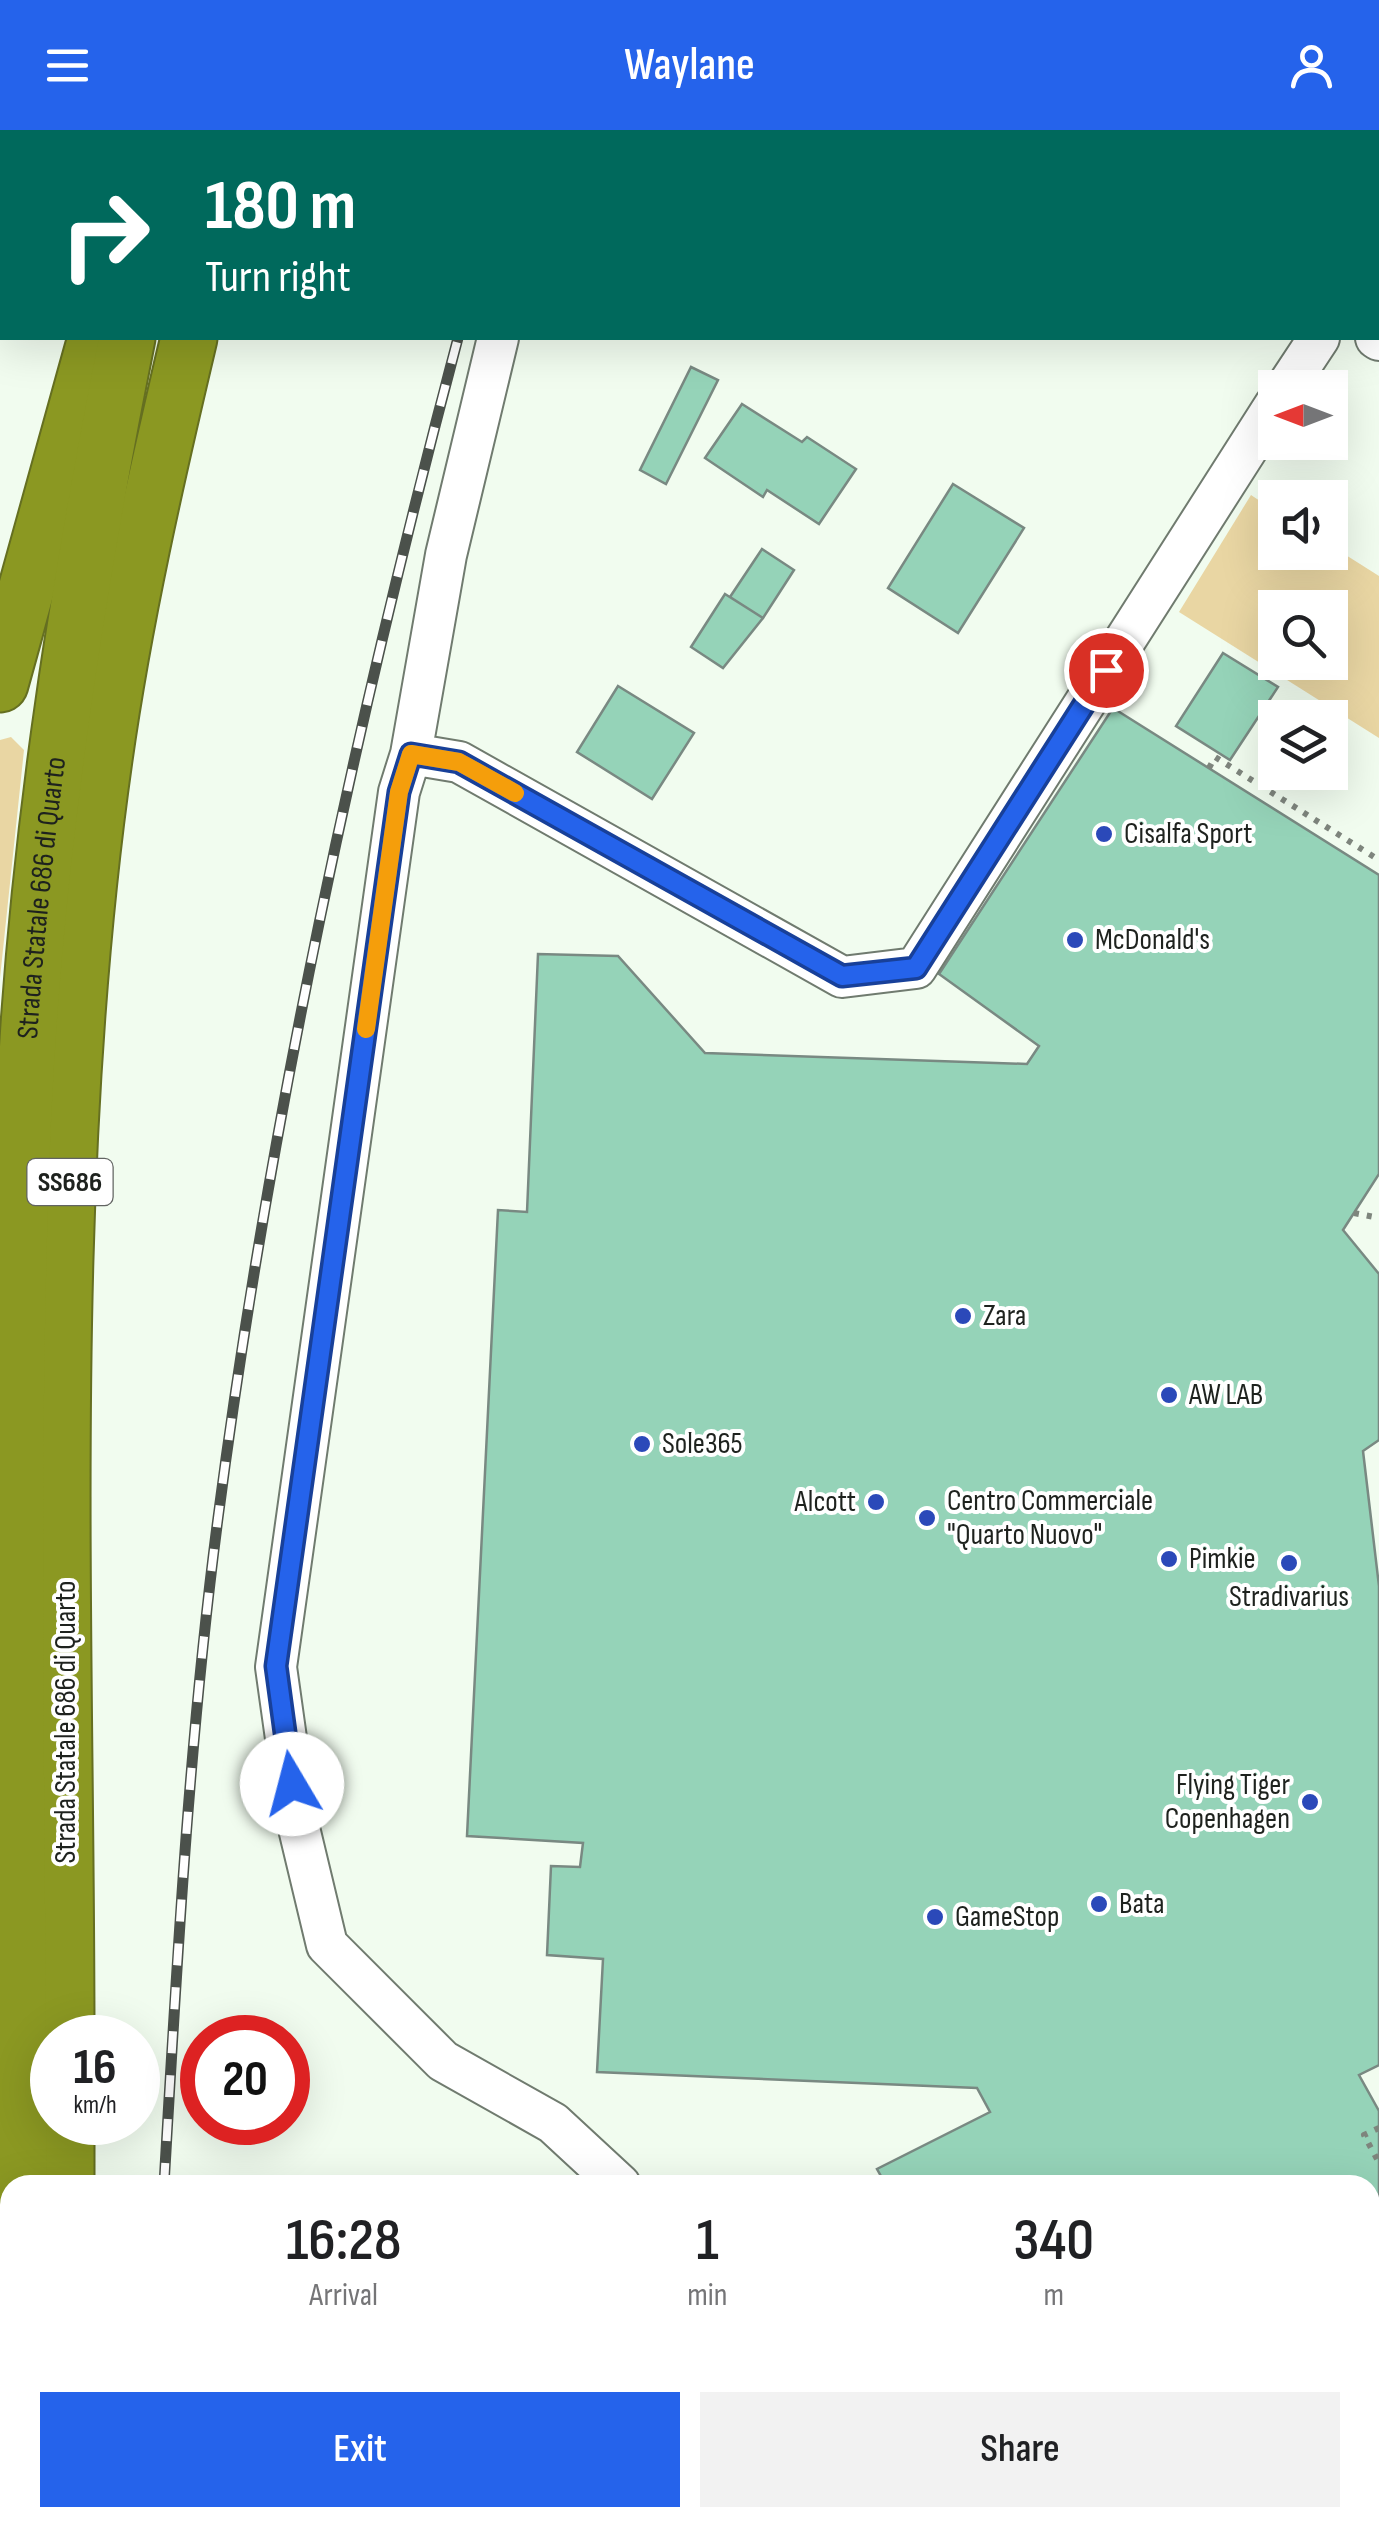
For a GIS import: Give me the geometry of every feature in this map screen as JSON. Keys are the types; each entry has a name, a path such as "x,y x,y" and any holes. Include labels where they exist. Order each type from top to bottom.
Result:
{"highway":[{"path":"0,684 88,356 98,340"},
{"name":"Strada Statale 686 di Quarto","path":"18,2175 7,1413 23,1130 42,881 82,587 127,340"},
{"name":"Strada Statale 686 di Quarto","path":"66,2015 65,1296 73,1088 104,759 132,597 189,340"},
{"path":"66,2145 66,2175"}],"street":[{"path":"498,340 446,555 411,754 399,792 276,1666 298,1824 327,1945 443,2061 553,2123 609,2175"},
{"path":"1298,370 1318,340"},
{"path":"411,754 459,762 842,976 916,968 1258,432"}],"path":[{"path":"1209,768 1214,757 1379,860"},
{"path":"1354,1212 1379,1218"},
{"path":"1377,2159 1364,2135 1379,2128"}],"shaded area":[{"path":"1251,495 1258,500 1258,570 1348,570 1348,556 1379,576 1379,738 1348,718 1348,700 1319,700 1287,680 1348,680 1348,590 1258,590 1258,662 1179,612"},
{"path":"11,737 24,750 0,978 0,740"}],"building":[{"path":"691,367 718,380 666,484 640,470"},
{"path":"742,404 802,442 807,437 856,469 819,524 767,490 763,497 705,458"},
{"path":"953,484 1024,528 958,633 888,588"},
{"path":"762,549 794,570 763,618 730,597"},
{"path":"725,594 763,618 723,668 691,647"},
{"path":"1223,653 1258,675 1258,680 1278,687 1269,700 1258,700 1258,717 1230,760 1176,726"},
{"path":"618,686 694,733 652,799 577,752"},
{"name":"Centro Commerciale \"Quarto Nuovo\"","path":"1113,708 1379,875 1379,1174 1343,1230 1379,1274 1379,1440 1363,1451 1379,1586 1379,2065 1359,2075 1379,2111 1379,2175 880,2175 877,2169 990,2112 977,2088 597,2072 603,1959 547,1955 551,1866 580,1867 583,1843 467,1836 498,1210 527,1212 538,954 618,956 705,1053 1027,1064 1039,1046 939,974"}],"railway":[{"path":"165,2175 199,1685 239,1369 319,924 384,630 457,340"}],"slow traffic":[{"path":"366,1029 399,792 411,754 459,762 515,793"}],"place":[{"name":"Cisalfa Sport","path":"1104,834"},
{"name":"McDonald's","path":"1075,940"},
{"name":"Zara","path":"963,1316"},
{"name":"AW LAB","path":"1169,1395"},
{"name":"Sole365","path":"642,1444"},
{"name":"Alcott","path":"876,1502"},
{"name":"Centro Commerciale \"Quarto Nuovo\"","path":"927,1518"},
{"name":"Pimkie","path":"1169,1559"},
{"name":"Stradivarius","path":"1289,1563"},
{"name":"Flying Tiger Copenhagen","path":"1310,1802"},
{"name":"Bata","path":"1099,1904"},
{"name":"GameStop","path":"935,1917"}],"route":[{"path":"292,1784 276,1666 399,792 411,754 459,762 842,976 916,968 1106,670"}]}
